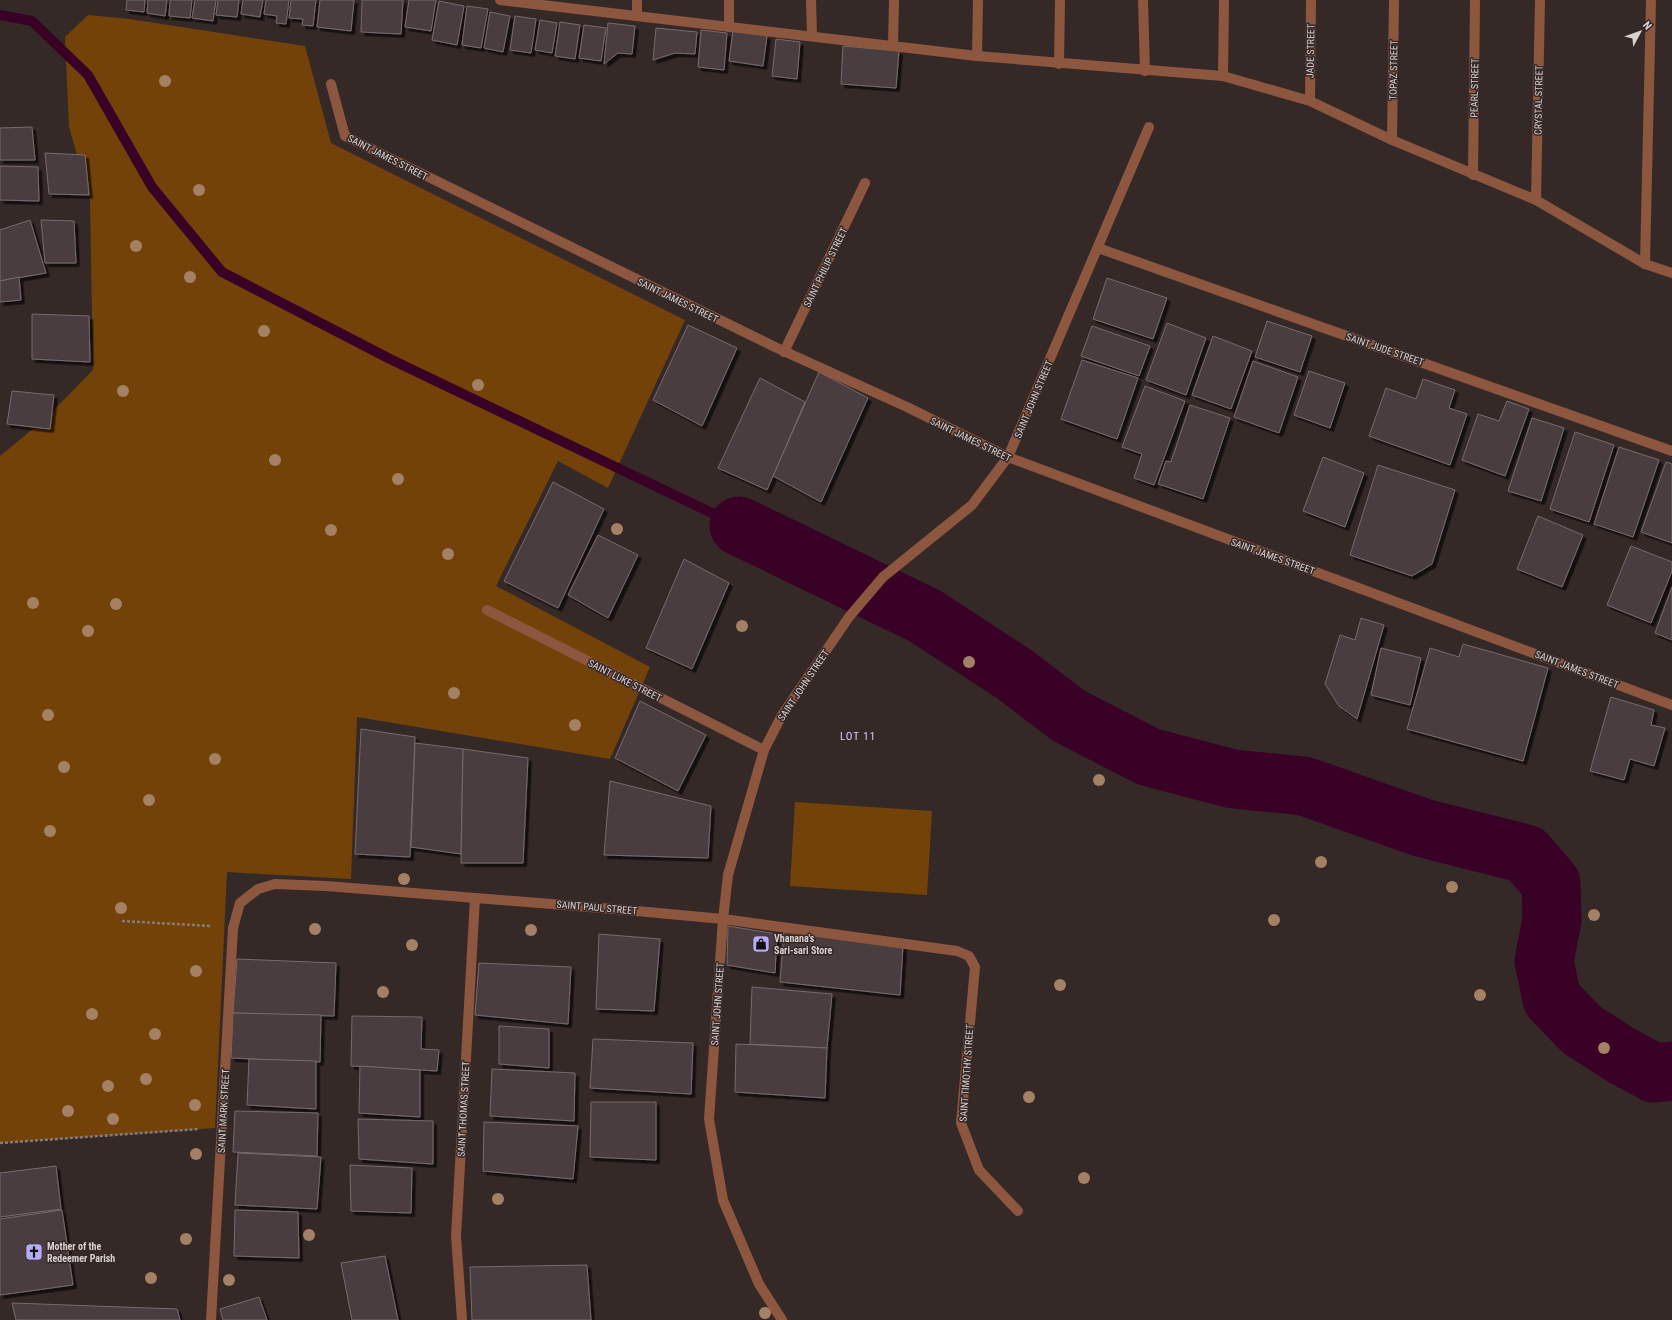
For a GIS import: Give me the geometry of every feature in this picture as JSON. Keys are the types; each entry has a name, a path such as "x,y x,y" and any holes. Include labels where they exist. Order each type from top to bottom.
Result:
{"street":[{"path":"500,0 558,3 636,15 977,56 1145,71 1223,76 1310,101 1392,140 1536,200 1645,264 1672,273"},
{"path":"636,15 637,0"},
{"path":"729,0 729,26"},
{"path":"811,0 812,36"},
{"path":"893,46 894,0"},
{"path":"977,56 978,0"},
{"path":"1059,64 1060,0"},
{"path":"1143,0 1145,71"},
{"path":"1223,76 1224,0"},
{"name":"JADE STREET","path":"1310,101 1311,0"},
{"name":"TOPAZ STREET","path":"1392,140 1394,0"},
{"name":"PEARL STREET","path":"1473,175 1475,0"},
{"name":"CRYSTAL STREET","path":"1536,200 1540,0"},
{"path":"1645,264 1651,0"},
{"name":"SAINT JAMES STREET","path":"332,84 345,136 784,352 907,407 1008,458 1672,705"},
{"name":"SAINT JOHN STREET","path":"782,1320 759,1284 722,1200 709,1118 723,919 728,875 764,750 782,715 849,617 882,577 972,505 1008,458 1149,127"},
{"name":"SAINT PHILIP STREET","path":"784,352 865,183"},
{"name":"SAINT JUDE STREET","path":"1098,248 1672,450"},
{"name":"SAINT LUKE STREET","path":"487,610 764,750"},
{"name":"SAINT PAUL STREET","path":"240,903 258,889 275,884 326,886 723,919 957,951"},
{"name":"SAINT THOMAS STREET","path":"462,1320 456,1236 475,898"},
{"name":"SAINT MARK STREET","path":"211,1320 233,928 240,903"},
{"name":"SAINT TIMOTHY STREET","path":"957,951 969,956 975,967 961,1122 980,1170 1018,1211"}],"path":[{"path":"122,921 233,928"},
{"path":"0,1143 199,1129 222,1129"}],"shaded area":[{"path":"88,15 129,19 305,46 331,143 685,320 608,488 558,461 496,586 650,667 610,759 357,717 351,879 227,872 215,1128 0,1143 0,456 45,419 93,370 90,200 69,127 65,37"},
{"path":"795,802 932,811 927,895 790,886"}],"building":[{"path":"127,0 145,0 144,12 126,10"},
{"path":"148,0 167,0 165,16 147,13"},
{"path":"170,0 192,0 190,18 169,16"},
{"path":"195,0 216,0 213,21 192,18"},
{"path":"218,0 239,0 237,17 216,15"},
{"path":"243,0 263,0 260,17 241,14"},
{"path":"266,0 289,0 286,24 276,23 277,16 264,14"},
{"path":"291,0 316,0 313,26 302,25 303,19 289,18"},
{"path":"320,0 354,0 351,31 317,27"},
{"path":"362,0 403,0 401,34 361,32"},
{"path":"409,0 436,0 431,31 405,27"},
{"path":"439,1 464,6 457,45 432,40"},
{"path":"467,6 488,9 481,48 462,45"},
{"path":"490,12 510,16 503,52 484,48"},
{"path":"515,16 536,19 531,53 510,50"},
{"path":"540,20 557,23 552,53 535,50"},
{"path":"560,22 580,25 575,59 555,56"},
{"path":"608,23 635,26 632,54 618,53 604,64"},
{"path":"584,25 606,28 601,61 579,58"},
{"path":"656,28 697,32 695,54 675,53 653,60"},
{"path":"701,30 727,33 724,70 698,67"},
{"path":"733,31 767,36 763,66 729,61"},
{"path":"776,39 800,42 797,79 772,76"},
{"path":"843,46 899,51 896,88 841,84"},
{"path":"32,127 35,160 0,160 0,128"},
{"path":"45,153 85,155 89,195 49,194"},
{"path":"0,166 38,167 39,201 0,200"},
{"path":"30,220 46,273 0,281 0,230"},
{"path":"41,220 74,221 76,263 45,263"},
{"path":"19,277 21,300 0,302 0,281"},
{"path":"1107,278 1167,298 1153,339 1093,319"},
{"path":"32,314 89,316 90,362 32,359"},
{"path":"1267,321 1312,336 1300,372 1255,357"},
{"path":"1167,323 1206,338 1186,395 1146,380"},
{"path":"688,325 737,348 702,426 653,400"},
{"path":"1092,326 1150,346 1139,376 1081,356"},
{"path":"1213,336 1252,351 1231,409 1192,395"},
{"path":"1082,360 1138,378 1117,439 1061,419"},
{"path":"1253,361 1298,377 1279,433 1234,417"},
{"path":"1309,371 1345,383 1330,428 1294,415"},
{"path":"819,372 868,398 821,502 773,476"},
{"path":"760,378 805,402 767,490 718,468"},
{"path":"1423,379 1455,390 1449,408 1467,414 1450,465 1369,436 1386,388 1416,399"},
{"path":"1145,386 1185,401 1154,485 1134,478 1142,454 1122,447"},
{"path":"12,391 54,395 50,429 7,424"},
{"path":"1507,401 1529,409 1505,476 1462,460 1478,414 1499,421"},
{"path":"1190,405 1230,418 1203,499 1158,484 1166,461 1171,462"},
{"path":"1532,418 1564,428 1541,501 1508,491"},
{"path":"1575,432 1614,445 1589,522 1550,509"},
{"path":"1619,447 1659,460 1633,537 1594,524"},
{"path":"1323,457 1364,473 1345,527 1303,511"},
{"path":"1666,462 1672,464 1672,543 1641,532"},
{"path":"1378,465 1455,490 1432,564 1412,576 1350,555"},
{"path":"553,482 604,509 558,608 504,581"},
{"path":"1538,516 1583,535 1562,587 1517,569"},
{"path":"598,535 638,555 608,618 568,595"},
{"path":"1631,546 1672,562 1672,571 1651,623 1607,605"},
{"path":"684,559 729,583 692,669 646,648"},
{"path":"1672,587 1672,640 1655,633"},
{"path":"1361,618 1384,625 1357,719 1339,706 1325,684 1340,635 1355,640"},
{"path":"1463,644 1548,668 1523,761 1407,729 1430,648 1459,657"},
{"path":"1381,648 1421,658 1410,705 1371,695"},
{"path":"1611,697 1654,710 1651,725 1665,728 1654,766 1630,759 1624,780 1590,771"},
{"path":"640,701 706,735 678,791 615,758"},
{"path":"361,729 415,737 410,857 355,854"},
{"path":"415,743 463,749 461,854 411,847"},
{"path":"463,749 528,758 523,863 461,863"},
{"path":"610,781 711,806 708,858 604,855"},
{"path":"728,926 777,934 775,973 727,965"},
{"path":"784,931 903,946 900,995 780,982"},
{"path":"599,934 660,939 654,1011 596,1009"},
{"path":"237,959 336,963 334,1016 233,1013"},
{"path":"479,963 571,967 568,1024 475,1015"},
{"path":"752,987 832,994 827,1048 750,1044"},
{"path":"233,1013 321,1015 320,1062 231,1058"},
{"path":"352,1016 422,1017 421,1049 439,1050 437,1071 351,1066"},
{"path":"499,1026 549,1029 549,1068 499,1064"},
{"path":"593,1039 693,1043 691,1094 590,1088"},
{"path":"736,1044 827,1048 825,1098 735,1092"},
{"path":"249,1059 316,1061 316,1109 247,1105"},
{"path":"360,1066 420,1070 420,1117 359,1113"},
{"path":"492,1069 575,1073 574,1121 490,1116"},
{"path":"591,1102 656,1102 656,1160 590,1157"},
{"path":"235,1111 318,1113 317,1156 233,1152"},
{"path":"358,1119 433,1121 433,1164 359,1159"},
{"path":"484,1122 578,1126 573,1179 483,1171"},
{"path":"238,1153 321,1157 317,1209 235,1205"},
{"path":"350,1165 412,1168 411,1213 351,1211"},
{"path":"56,1166 61,1209 0,1217 0,1173"},
{"name":"Mother of the Redeemer Parish","path":"62,1210 73,1285 0,1295 0,1219"},
{"path":"235,1210 298,1212 299,1258 234,1256"},
{"path":"385,1256 398,1320 352,1320 341,1263"},
{"path":"587,1265 591,1320 472,1320 470,1267"},
{"path":"259,1297 267,1320 223,1320 220,1309"},
{"path":"12,1303 177,1309 180,1320 16,1320"}],"waterway":[{"path":"0,15 32,21 88,75 152,187 222,272 390,359 739,526"},
{"path":"739,526 925,616 1014,674 1069,716 1149,757 1233,779 1304,786 1423,828 1526,854 1551,883 1552,920 1544,961 1552,999 1582,1030 1621,1055 1654,1073 1672,1071"}],"place":[{"name":"Vhanana's Sari-sari Store","path":"761,944"},
{"name":"Mother of the Redeemer Parish","path":"34,1252"}],"district":[{"name":"LOT 11","path":"858,736"}]}
